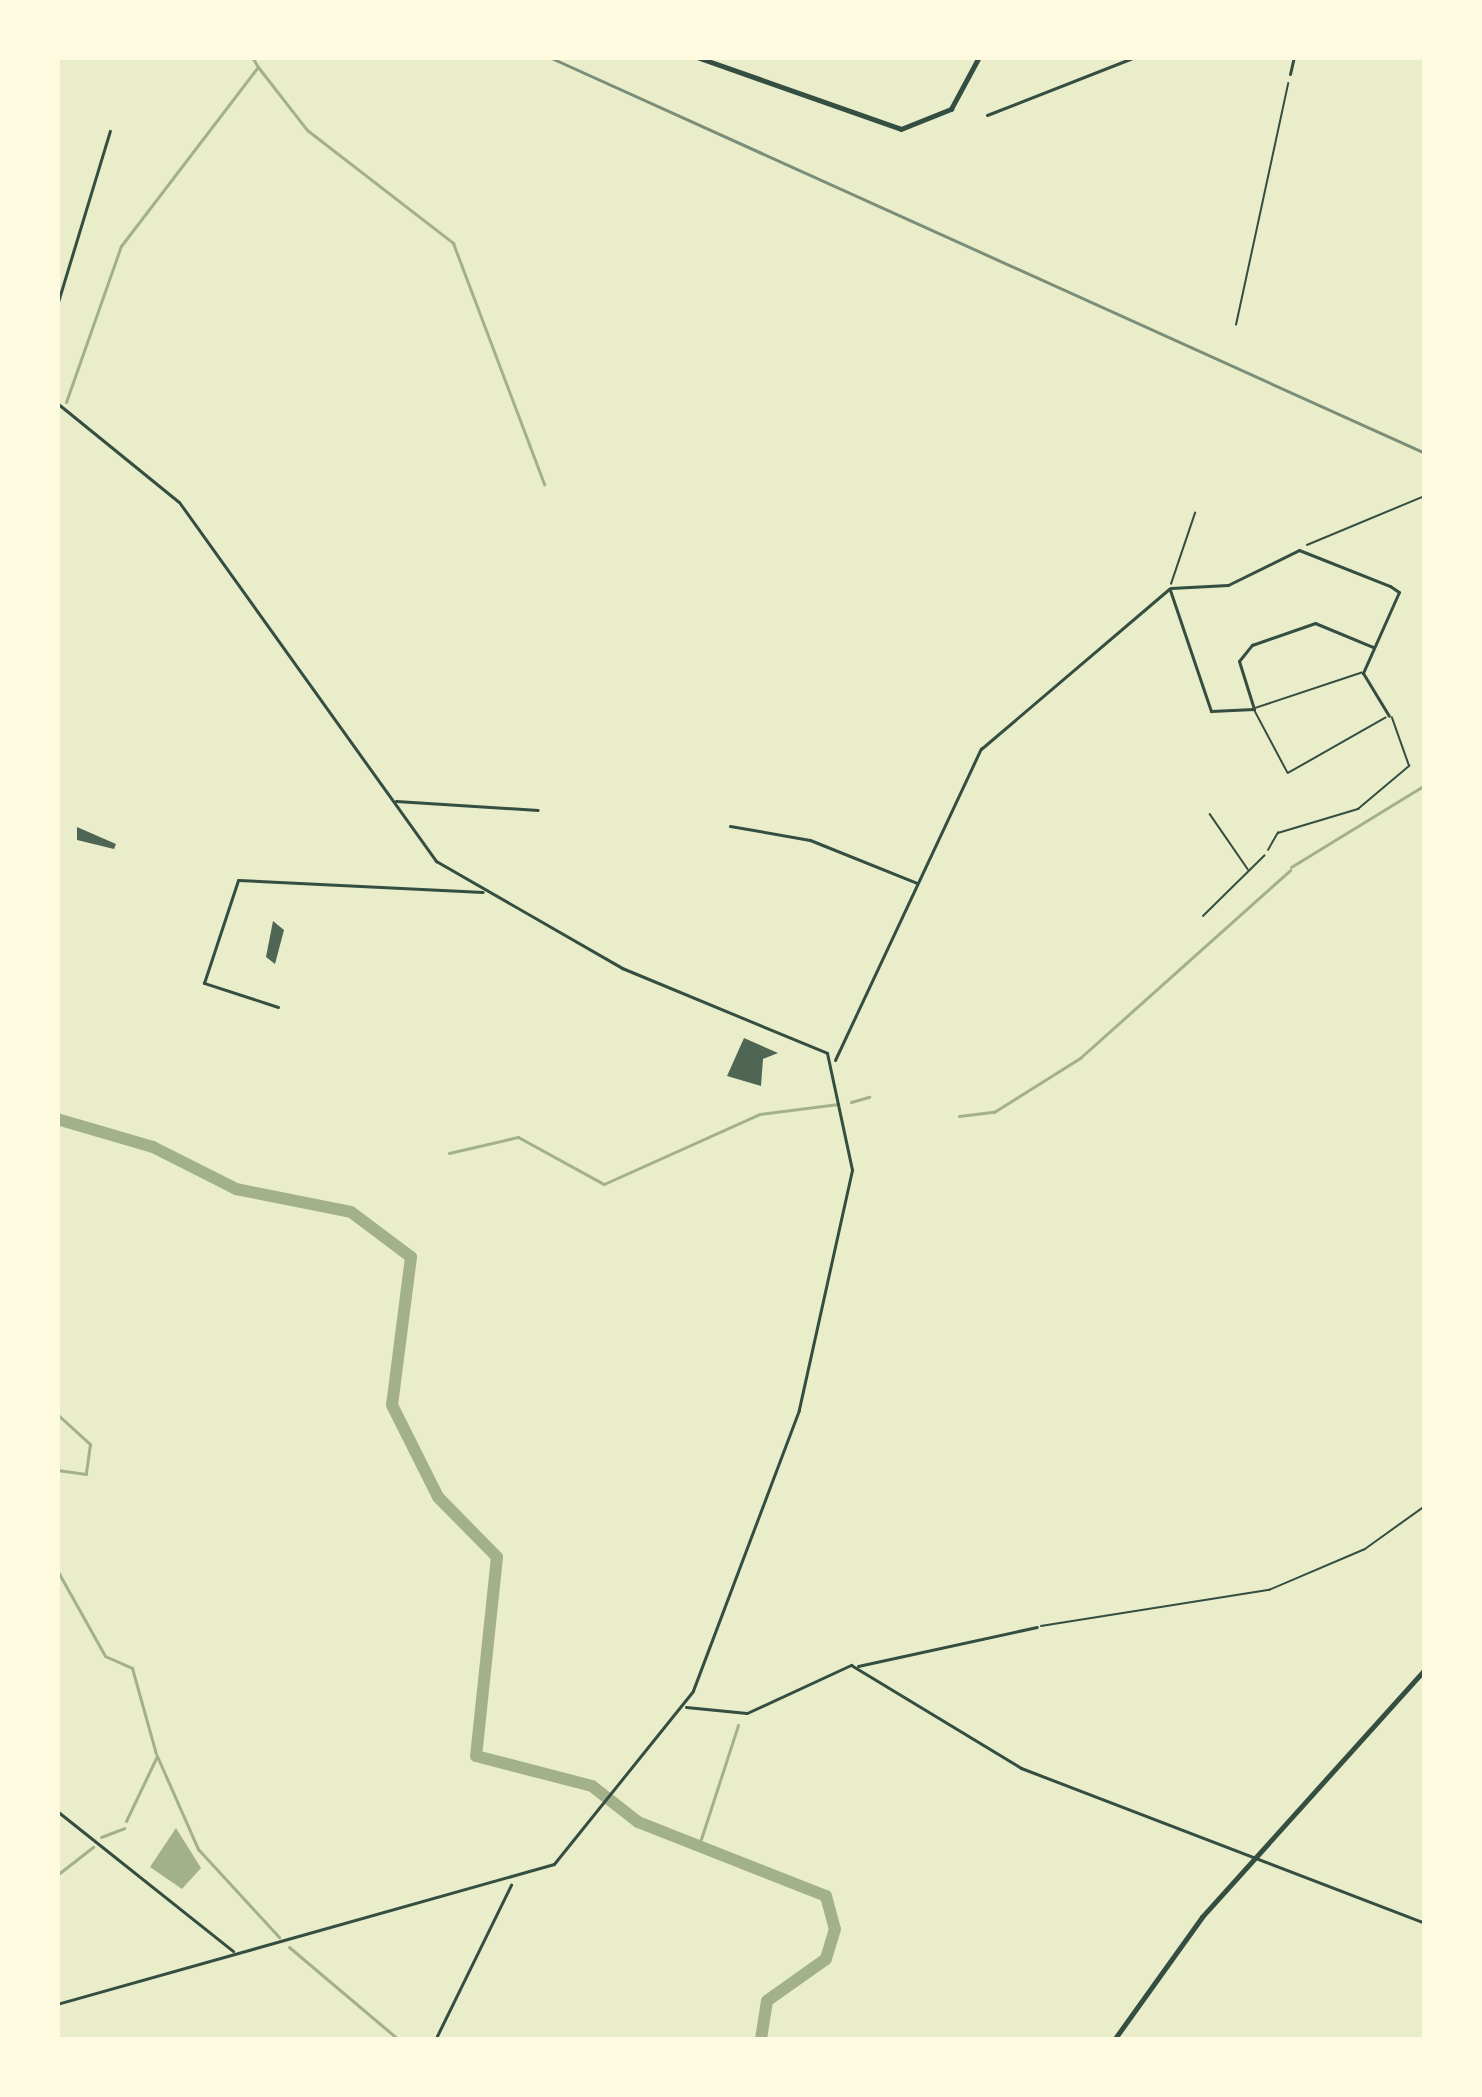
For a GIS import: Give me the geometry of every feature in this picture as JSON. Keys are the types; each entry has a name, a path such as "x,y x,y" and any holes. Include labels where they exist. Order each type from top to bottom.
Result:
{"street":[{"path":"697,57 901,129 951,109 979,57"},
{"path":"987,115 1136,57"},
{"path":"1290,74 1294,57"},
{"path":"57,304 110,131"},
{"path":"57,403 179,502 436,861 622,968 835,1061"},
{"path":"57,2003 235,1952 511,1884 554,1864 619,1794 685,1706 809,1376 852,1170 835,1061 981,749 1169,588 1228,585 1299,550 1399,592 1363,673 1390,716"},
{"path":"1169,588 1211,711 1254,709 1240,661 1252,644 1315,623 1373,647"},
{"path":"393,800 538,810"},
{"path":"730,826 810,840 919,884"},
{"path":"278,1007 205,983 238,880 485,892"},
{"path":"685,1706 747,1713 835,1666 856,1667 1037,1627"},
{"path":"856,1667 1021,1768 1425,1923"},
{"path":"1114,2040 1253,1859 1425,1669"},
{"path":"57,1811 235,1952"},
{"path":"435,2040 511,1884"}],"lane":[{"path":"1169,588 1195,513"},
{"path":"1268,850 1278,833 1358,809 1409,766 1390,716 1288,773 1254,709 1363,673"},
{"path":"1204,716 1211,711"},
{"path":"1037,1627 1269,1590 1365,1549 1425,1506"}],"path":[{"path":"1235,325 1290,74"},
{"path":"1299,550 1425,496"},
{"path":"1210,814 1250,873"},
{"path":"1203,916 1268,850"}],"shaded area":[{"path":"176,1828 201,1868 182,1889 150,1867"}],"building":[{"path":"77,827 116,844 114,849 77,840"},
{"path":"273,921 284,930 275,964 266,957"},
{"path":"744,1038 778,1053 763,1059 761,1086 727,1076"}],"waterway":[{"path":"66,402 121,246 258,67 252,57"},
{"path":"258,67 307,130 453,243 544,484"},
{"path":"1291,867 1425,785"},
{"path":"959,1116 994,1112 1080,1058 1290,870"},
{"path":"851,1102 869,1097"},
{"path":"449,1153 518,1137 604,1184 760,1114 838,1104"},
{"path":"57,1119 153,1147 236,1189 351,1212 411,1257 392,1405 438,1497 497,1557 476,1756 592,1786 638,1822 826,1896 835,1929 826,1959 767,2001 761,2040"},
{"path":"57,1414 90,1444 86,1474 57,1470"},
{"path":"57,1570 105,1656 132,1668 156,1754"},
{"path":"701,1839 738,1725"},
{"path":"126,1821 157,1756 198,1849 279,1937"},
{"path":"101,1837 124,1828"},
{"path":"57,1875 93,1847"},
{"path":"289,1947 399,2040"}],"railway":[{"path":"549,57 1425,453"}]}
